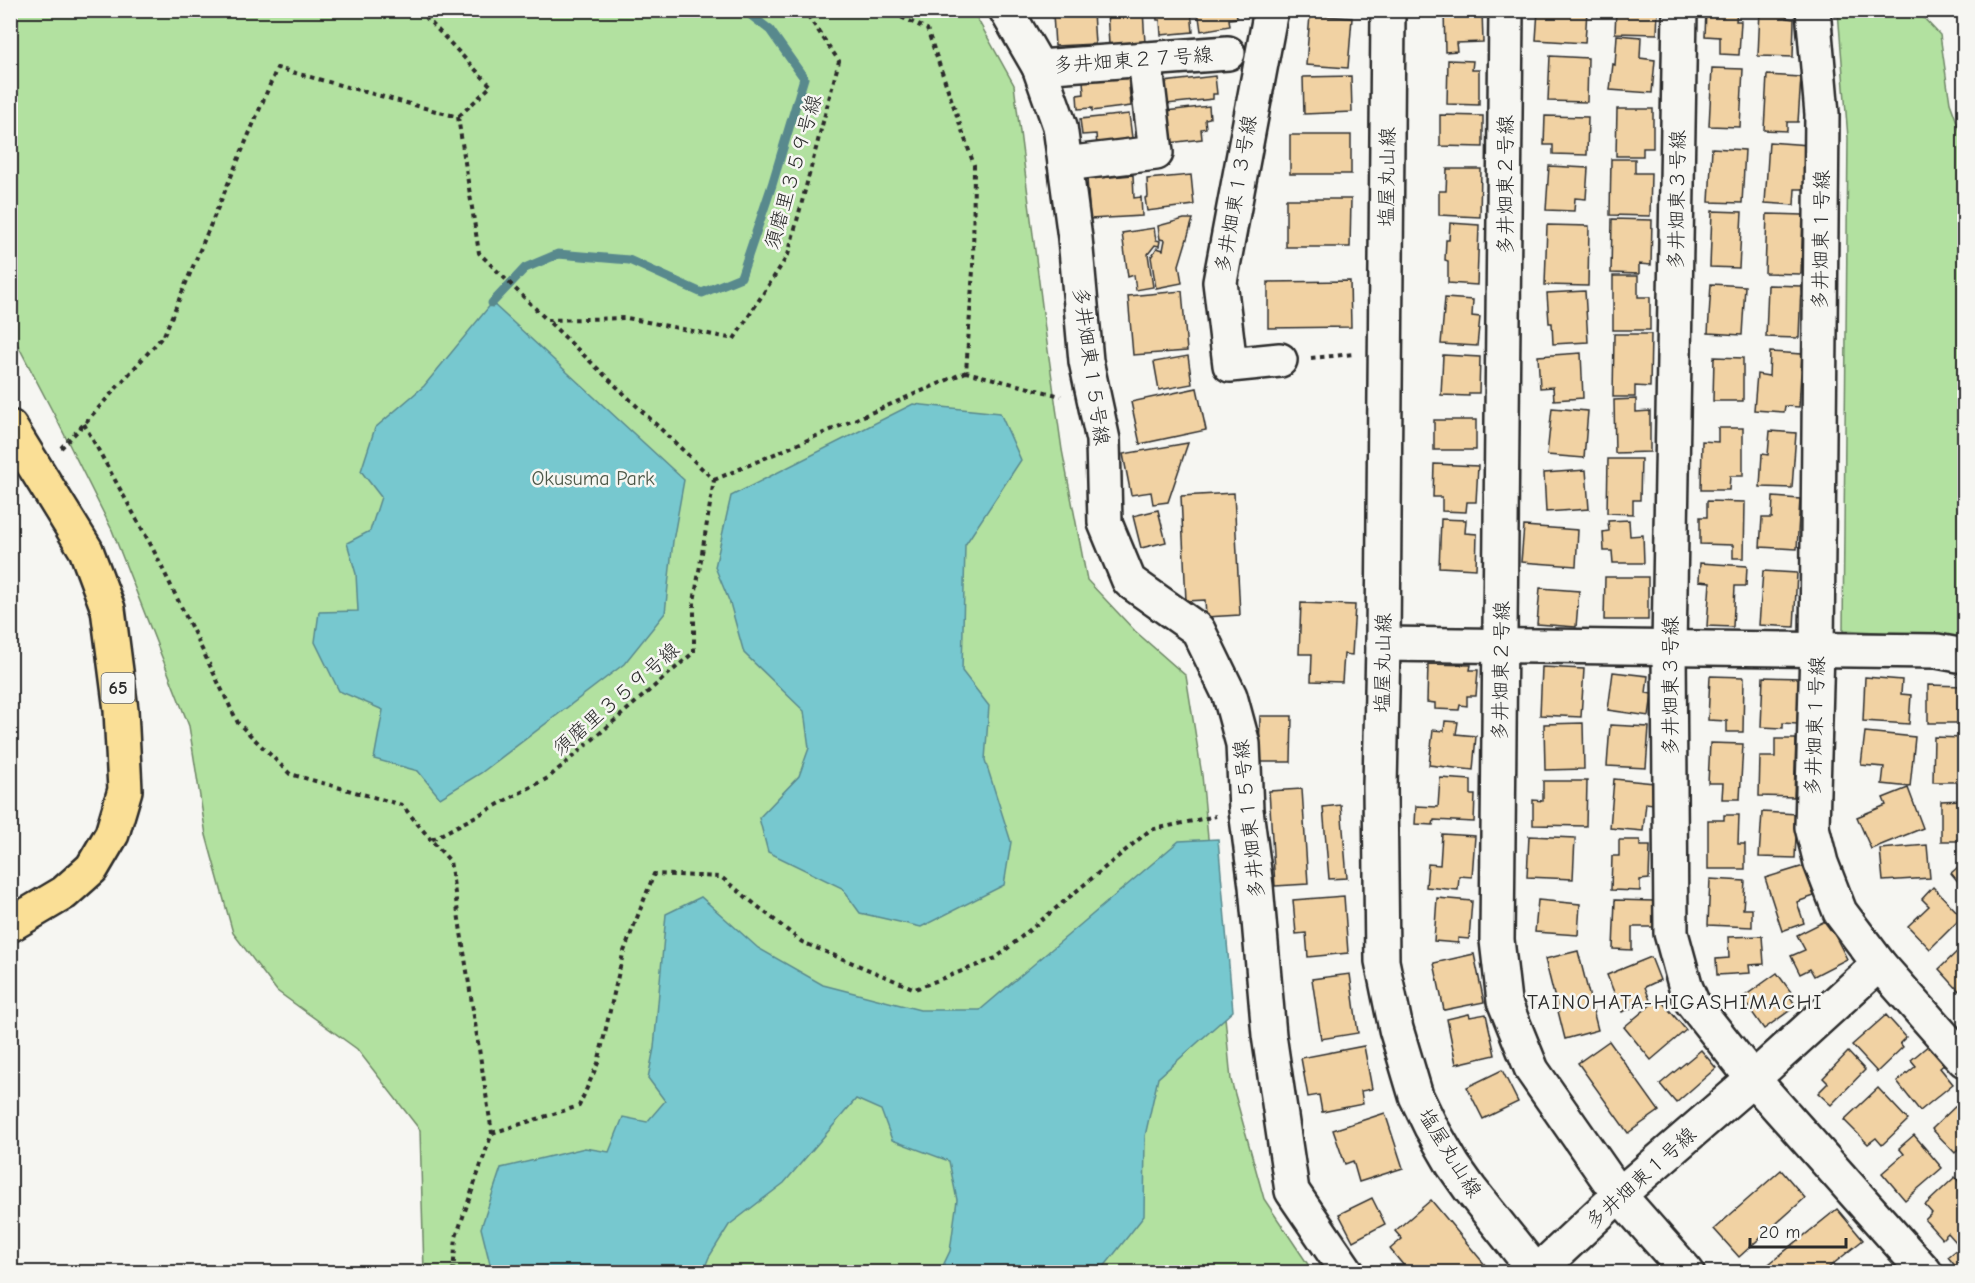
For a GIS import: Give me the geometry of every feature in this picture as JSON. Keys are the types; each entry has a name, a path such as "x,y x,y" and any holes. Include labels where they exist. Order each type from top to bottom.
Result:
{"main road":[{"name":"65","path":"10,427 86,550 108,609 121,710 125,790 112,834 92,868 64,894 10,925"}],"street":[{"name":"多井畑東１３号線","path":"1271,10 1220,282 1230,364 1280,360"},
{"name":"塩屋丸山線","path":"1389,10 1380,787 1382,961 1396,1029 1416,1096 1436,1137 1470,1189 1537,1272"},
{"name":"多井畑東２号線","path":"1506,10 1497,940 1504,1001 1532,1070 1619,1195 1687,1272"},
{"name":"多井畑東３号線","path":"1680,10 1669,648 1671,933 1692,1002 1753,1079 1925,1272"},
{"name":"多井畑東１号線","path":"1537,1272 1619,1195 1753,1079 1879,964 1840,912 1821,863 1812,827 1817,649 1822,114 1813,10"},
{"name":"多井畑東１５号線","path":"1008,12 1039,68 1060,126 1075,238 1086,361 1103,440 1106,523 1129,581 1198,630 1230,696 1243,744 1246,810 1256,886 1269,1035 1292,1191 1347,1272"},
{"name":"多井畑東２７号線","path":"1039,68 1228,53"},
{"path":"1065,164 1156,153 1145,59"},
{"path":"1383,644 1937,651 1965,656"},
{"path":"1879,964 1965,1060"}],"path":[{"path":"419,10 491,86 458,117"},
{"name":"須磨里３５９号線","path":"548,320 627,318 734,339 788,255 839,61 804,10"},
{"path":"885,10 927,29 974,165 973,270 966,372"},
{"path":"38,470 84,424 164,335 277,68 458,117"},
{"path":"458,117 479,253 714,480 966,372 1096,405"},
{"path":"1280,360 1360,354"},
{"path":"84,424 152,548 238,723 291,774 402,805 450,861 492,1133 456,1237 453,1272"},
{"name":"須磨里３５９号線","path":"431,840 548,778 694,652 694,602 714,480"},
{"path":"492,1133 579,1106 598,1063 624,954 654,874 721,877 802,942 915,989 996,958 1150,830 1246,810"}],"green space":[{"path":"1912,10 1919,13 1940,35 1950,103 1964,141 1964,640 1956,637 1843,630 1848,138 1838,11"},
{"name":"Okusuma Park","path":"10,11 973,11 1014,85 1062,450 1087,580 1135,631 1186,676 1202,775 1231,1080 1264,1199 1313,1272 424,1272 420,1130 357,1049 277,991 233,933 206,835 189,726 112,530 11,332"}],"water":[{"path":"492,303 684,480 673,541 665,613 624,664 481,773 440,798 418,771 374,759 383,710 339,691 315,642 319,612 358,611 356,574 347,543 370,531 381,497 361,471 375,428 424,386"},
{"path":"913,404 1000,413 1021,460 965,545 962,671 989,706 985,760 1011,842 1004,885 921,927 860,913 842,888 768,852 759,818 799,776 809,748 804,711 744,653 730,603 715,567 731,496"},
{"path":"1218,839 1233,1011 1158,1078 1145,1136 1144,1216 1100,1272 940,1272 950,1251 957,1200 949,1161 892,1140 881,1110 856,1099 784,1183 729,1225 709,1257 703,1272 492,1272 481,1228 501,1168 585,1148 609,1152 623,1117 647,1122 665,1101 648,1078 654,1048 666,914 701,897 758,948 823,985 920,1010 980,1010 1179,841"}],"building":[{"path":"1107,10 1143,10 1145,43 1109,45"},
{"path":"1156,10 1191,10 1193,32 1161,35 1160,20 1157,20"},
{"path":"1198,10 1236,10 1237,18 1229,19 1230,26 1201,31"},
{"path":"1444,10 1482,10 1483,42 1456,43 1457,51 1445,52"},
{"path":"1538,10 1587,10 1585,43 1536,40"},
{"path":"1616,10 1658,10 1657,34 1615,33"},
{"path":"1706,10 1737,10 1736,21 1741,21 1739,55 1720,54 1720,37 1705,36"},
{"path":"1760,10 1788,10 1787,18 1794,19 1793,57 1758,56"},
{"path":"1093,12 1095,44 1055,46 1053,14"},
{"path":"1310,15 1352,18 1348,68 1306,65"},
{"path":"1617,35 1641,37 1640,58 1655,60 1652,93 1610,90 1613,64 1615,65"},
{"path":"1550,56 1588,58 1587,102 1548,101"},
{"path":"1448,60 1473,61 1472,70 1479,70 1479,105 1447,104"},
{"path":"1712,68 1743,69 1740,127 1709,126"},
{"path":"1767,75 1801,77 1798,122 1787,122 1787,131 1764,130"},
{"path":"1128,76 1131,106 1092,111 1092,108 1078,109 1077,95 1084,94 1083,81"},
{"path":"1215,76 1217,94 1213,94 1213,99 1167,104 1164,82"},
{"path":"1351,76 1352,112 1304,114 1303,77"},
{"path":"1209,106 1210,118 1205,119 1206,128 1201,129 1202,139 1169,143 1166,111"},
{"path":"1617,109 1653,109 1653,148 1643,148 1643,156 1616,156"},
{"path":"1129,114 1133,146 1097,146 1096,134 1082,135 1080,119"},
{"path":"1440,115 1483,116 1483,147 1440,146"},
{"path":"1545,116 1588,117 1587,155 1553,154 1553,145 1544,145"},
{"path":"1290,135 1351,135 1351,174 1290,174"},
{"path":"1769,142 1809,145 1806,189 1795,189 1794,205 1765,203"},
{"path":"1712,148 1745,150 1742,203 1709,202"},
{"path":"1611,159 1635,159 1635,173 1651,173 1650,216 1610,215"},
{"path":"1549,166 1588,168 1586,199 1575,198 1574,211 1546,210"},
{"path":"1447,169 1481,169 1480,217 1439,215 1439,191 1446,191"},
{"path":"1133,175 1134,198 1141,197 1142,216 1090,219 1087,179"},
{"path":"1191,175 1194,205 1147,211 1145,198 1148,197 1147,179"},
{"path":"1286,199 1351,199 1350,247 1286,247"},
{"path":"1712,211 1742,212 1739,268 1710,267"},
{"path":"1767,214 1803,215 1801,274 1765,273"},
{"path":"1193,219 1179,265 1182,283 1156,288 1151,257 1157,248 1163,250 1165,240 1160,239 1158,226"},
{"path":"1612,219 1652,220 1651,265 1639,264 1639,274 1611,273"},
{"path":"1450,223 1479,225 1477,285 1448,283 1448,261 1445,260"},
{"path":"1547,225 1589,226 1588,286 1545,285"},
{"path":"1154,228 1156,240 1160,241 1159,246 1155,245 1148,254 1153,287 1136,290 1134,275 1128,277 1122,233"},
{"path":"1613,276 1638,276 1638,297 1650,297 1650,330 1613,330"},
{"path":"1350,281 1351,327 1268,328 1268,282"},
{"path":"1711,284 1745,286 1742,335 1708,333"},
{"path":"1768,285 1801,286 1799,338 1766,337"},
{"path":"1182,291 1187,351 1133,355 1128,296"},
{"path":"1585,291 1588,342 1553,344 1547,293"},
{"path":"1445,298 1473,300 1472,316 1480,317 1477,346 1441,344"},
{"path":"1614,334 1651,334 1650,387 1635,386 1635,397 1613,397"},
{"path":"1770,352 1802,354 1799,407 1785,406 1784,412 1754,410 1757,374 1769,376"},
{"path":"1581,353 1583,398 1554,400 1553,387 1540,388 1538,356"},
{"path":"1443,355 1480,357 1479,393 1469,393 1469,396 1441,395"},
{"path":"1188,356 1192,384 1159,390 1154,362"},
{"path":"1714,357 1743,358 1743,401 1713,401"},
{"path":"1197,388 1206,430 1140,444 1131,402"},
{"path":"1636,399 1636,412 1650,411 1650,452 1615,453 1614,400"},
{"path":"1552,408 1588,411 1584,458 1547,455"},
{"path":"1434,420 1476,420 1476,450 1434,450"},
{"path":"1718,428 1743,428 1743,476 1730,476 1729,490 1701,490 1702,441 1718,442"},
{"path":"1770,431 1796,433 1792,488 1760,487 1762,454 1768,455"},
{"path":"1188,443 1168,502 1153,504 1151,492 1131,495 1123,454"},
{"path":"1608,459 1641,459 1640,500 1633,500 1633,514 1607,513"},
{"path":"1434,464 1478,466 1476,502 1467,502 1466,512 1442,511 1442,497 1433,497"},
{"path":"1586,470 1589,509 1546,512 1544,473"},
{"path":"1234,493 1240,615 1206,617 1205,600 1186,601 1181,496"},
{"path":"1773,497 1800,499 1797,549 1760,547 1762,518 1772,518"},
{"path":"1707,501 1745,502 1744,558 1733,558 1733,545 1700,544 1700,517 1707,517"},
{"path":"1158,510 1166,542 1141,548 1133,516"},
{"path":"1441,519 1466,520 1465,533 1477,534 1476,569 1439,567"},
{"path":"1629,520 1630,536 1643,535 1644,563 1613,563 1612,551 1604,551 1603,532 1609,531 1608,521"},
{"path":"1524,526 1578,530 1576,566 1521,562"},
{"path":"1700,563 1747,566 1746,586 1735,586 1733,627 1707,626 1710,582 1699,581"},
{"path":"1763,571 1797,573 1794,627 1759,625"},
{"path":"1605,577 1648,577 1648,620 1604,620"},
{"path":"1540,588 1579,591 1576,627 1537,624"},
{"path":"1301,603 1355,605 1352,655 1344,654 1342,682 1311,681 1312,654 1299,654"},
{"path":"1428,664 1471,665 1470,670 1478,670 1476,696 1467,696 1467,706 1460,705 1459,710 1435,709 1435,703 1427,702"},
{"path":"1542,667 1584,669 1581,717 1540,715"},
{"path":"1613,672 1648,676 1646,693 1652,694 1649,716 1608,710"},
{"path":"1710,676 1744,677 1743,732 1727,732 1727,721 1708,720"},
{"path":"1763,677 1800,678 1797,724 1783,723 1783,728 1761,727"},
{"path":"1865,677 1902,680 1901,694 1911,695 1909,724 1863,721"},
{"path":"1928,685 1964,686 1964,723 1928,723"},
{"path":"1260,716 1292,716 1291,762 1259,762"},
{"path":"1445,721 1458,722 1456,734 1476,736 1473,770 1429,765 1433,730 1444,731"},
{"path":"1583,723 1584,769 1545,770 1544,724"},
{"path":"1610,725 1649,727 1646,768 1607,766"},
{"path":"1865,732 1915,737 1910,787 1882,784 1884,767 1861,765"},
{"path":"1934,737 1964,738 1964,780 1933,782"},
{"path":"1775,739 1796,739 1794,797 1759,796 1760,757 1775,757"},
{"path":"1710,743 1743,744 1740,799 1722,799 1723,783 1708,783"},
{"path":"1440,778 1471,780 1471,795 1475,795 1474,822 1434,820 1433,825 1415,824 1416,806 1438,807"},
{"path":"1614,779 1654,783 1653,804 1646,803 1643,831 1610,828"},
{"path":"1543,781 1587,781 1586,826 1533,825 1533,800 1543,801"},
{"path":"1908,788 1923,828 1871,849 1857,817 1886,805 1883,798"},
{"path":"1302,789 1308,884 1275,886 1269,791"},
{"path":"1962,800 1964,841 1941,841 1941,801"},
{"path":"1341,805 1347,878 1329,879 1323,807"},
{"path":"1762,812 1797,814 1795,858 1759,857"},
{"path":"1724,815 1739,815 1738,844 1745,844 1745,869 1708,869 1708,820 1724,820"},
{"path":"1442,834 1475,836 1472,877 1459,876 1458,890 1426,887 1428,864 1440,865"},
{"path":"1529,836 1575,838 1573,879 1527,877"},
{"path":"1619,840 1640,840 1640,846 1650,846 1649,879 1640,880 1640,891 1611,890 1612,856 1619,856"},
{"path":"1927,845 1930,878 1883,881 1880,849"},
{"path":"1964,862 1964,889 1951,873"},
{"path":"1804,866 1814,896 1797,902 1804,923 1782,931 1765,878"},
{"path":"1710,879 1745,881 1743,909 1752,909 1752,927 1708,925"},
{"path":"1933,887 1962,917 1930,949 1908,926 1929,906 1922,899"},
{"path":"1344,896 1348,953 1308,957 1306,933 1296,934 1293,900"},
{"path":"1437,898 1472,901 1469,939 1458,938 1458,943 1434,941"},
{"path":"1538,900 1580,904 1578,935 1535,932"},
{"path":"1615,900 1654,901 1653,927 1632,927 1632,950 1613,949"},
{"path":"1827,920 1847,959 1814,976 1810,969 1800,974 1791,956 1805,950 1797,935"},
{"path":"1762,936 1764,964 1749,965 1750,973 1717,975 1716,959 1729,958 1728,937"},
{"path":"1964,945 1964,986 1959,991 1939,969"},
{"path":"1578,951 1598,1030 1565,1039 1545,959"},
{"path":"1474,954 1484,1002 1444,1010 1434,963"},
{"path":"1651,957 1660,980 1645,987 1650,1000 1622,1012 1607,975"},
{"path":"1777,973 1791,992 1788,994 1796,1006 1764,1029 1742,998"},
{"path":"1350,974 1358,1033 1321,1039 1312,979"},
{"path":"1659,998 1686,1030 1651,1060 1624,1027"},
{"path":"1469,1014 1470,1017 1486,1014 1495,1055 1456,1064 1447,1019"},
{"path":"1886,1015 1906,1037 1900,1043 1903,1047 1877,1072 1852,1045"},
{"path":"1609,1041 1659,1111 1628,1133 1578,1063"},
{"path":"1930,1044 1946,1063 1940,1068 1953,1084 1920,1111 1897,1082 1916,1066 1911,1060"},
{"path":"1364,1046 1372,1089 1361,1091 1363,1104 1322,1112 1319,1095 1308,1097 1301,1058"},
{"path":"1701,1050 1716,1068 1676,1103 1660,1084"},
{"path":"1848,1052 1865,1070 1831,1105 1818,1093 1828,1083 1823,1078"},
{"path":"1502,1070 1518,1102 1483,1119 1467,1087"},
{"path":"1878,1088 1908,1120 1882,1145 1876,1138 1868,1144 1844,1120"},
{"path":"1964,1098 1964,1144 1955,1153 1932,1129"},
{"path":"1385,1113 1403,1168 1359,1182 1353,1161 1345,1164 1333,1130"},
{"path":"1914,1135 1942,1168 1905,1200 1882,1173 1904,1154 1899,1148"},
{"path":"1781,1170 1805,1198 1739,1257 1714,1229"},
{"path":"1955,1177 1964,1188 1964,1235 1956,1242 1948,1233 1942,1239 1925,1220 1932,1213 1925,1205"},
{"path":"1372,1198 1385,1224 1353,1241 1339,1214"},
{"path":"1431,1200 1491,1272 1409,1272 1390,1249 1402,1239 1395,1231"},
{"path":"1837,1209 1863,1240 1823,1272 1759,1272"},
{"path":"1964,1244 1964,1272 1960,1272 1948,1257"}],"waterway":[{"path":"492,303 525,268 558,254 629,260 702,293 741,277 804,78 770,30 744,10"}],"district":[{"name":"TAINOHATA-HIGASHIMACHI","path":"1675,1002"}]}
